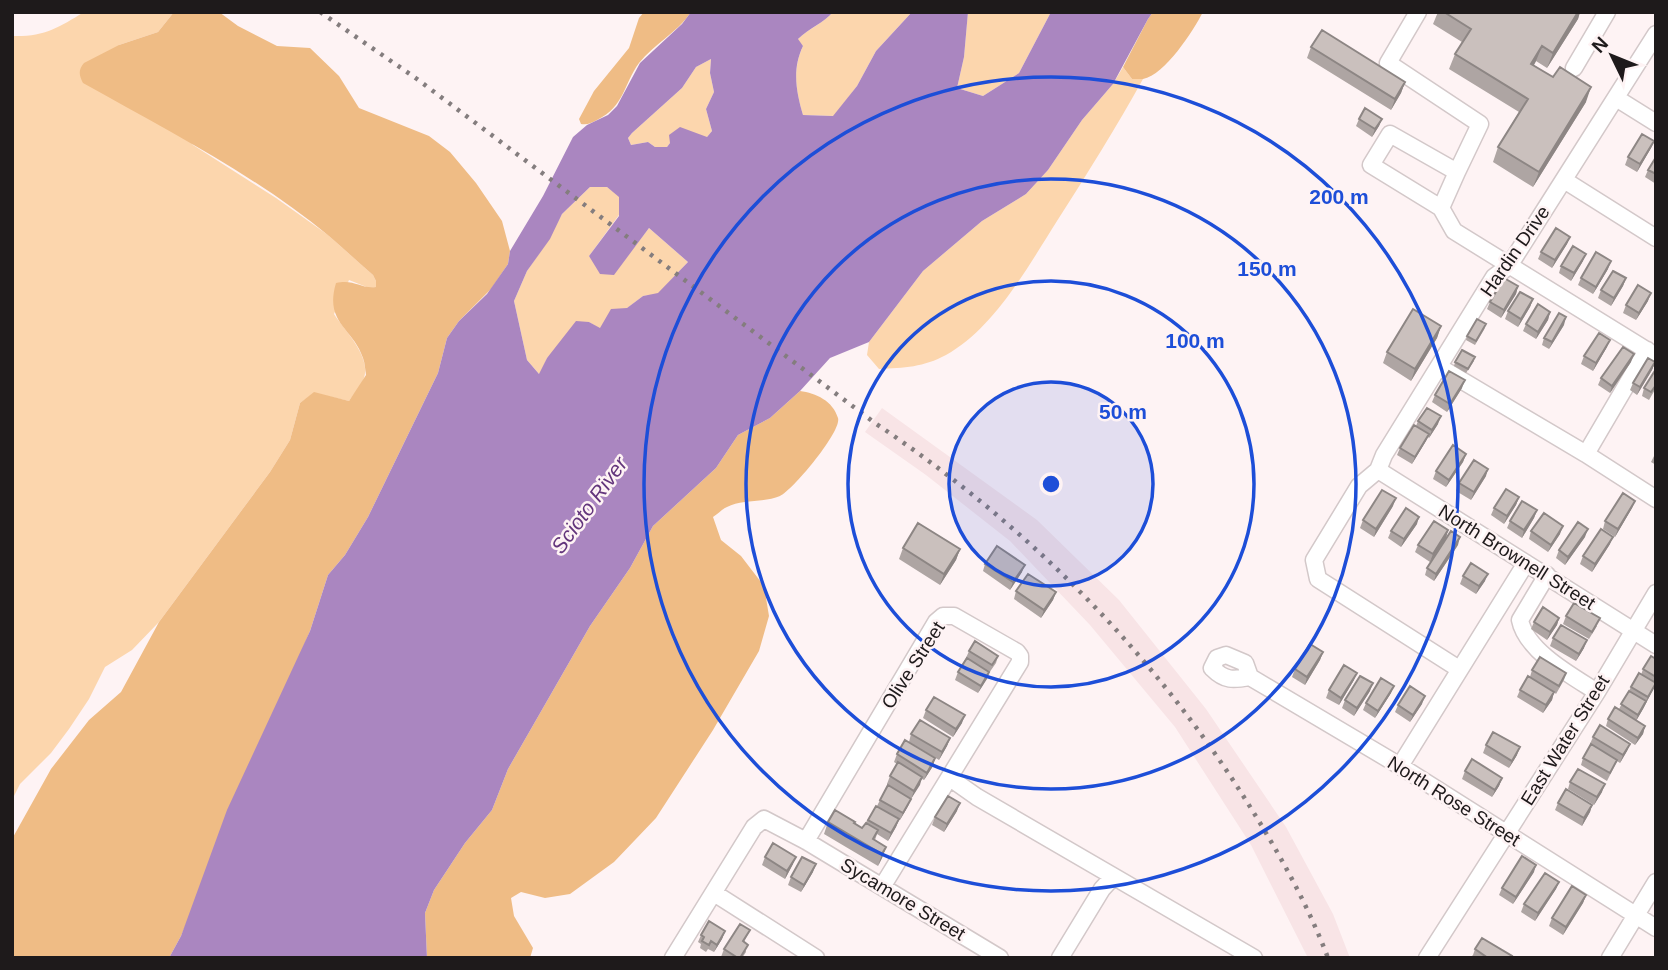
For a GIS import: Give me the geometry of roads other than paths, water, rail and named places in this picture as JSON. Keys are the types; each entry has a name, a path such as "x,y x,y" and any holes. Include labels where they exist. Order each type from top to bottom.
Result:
{"street":[{"path":"1418,12 1388,62 1480,124 1441,208"},
{"path":"1574,68 1607,12"},
{"name":"Hardin Drive","path":"1460,669 1318,579 1314,560 1359,486 1378,470 1384,455 1494,277 1509,266 1656,34"},
{"path":"1616,98 1656,122"},
{"path":"1457,172 1390,134 1371,165 1441,208 1454,231 1651,353 1586,454"},
{"path":"1564,180 1656,238"},
{"path":"1440,367 1656,499"},
{"name":"North Brownell Street","path":"1378,470 1656,645"},
{"path":"1400,766 1525,563"},
{"path":"1547,575 1520,621 1522,628 1539,651 1597,692"},
{"name":"East Water Street","path":"1427,958 1597,692 1656,593"},
{"name":"Olive Street","path":"806,841 936,622 943,616 954,616 1017,652 1020,662 882,887"},
{"name":"North Rose Street","path":"1250,677 1400,766 1656,928"},
{"path":"950,778 1113,877 1254,958"},
{"name":"Sycamore Street","path":"714,893 758,822 764,819 806,841 999,958"},
{"path":"1060,958 1102,889 1113,877"},
{"path":"1610,958 1656,881"},
{"path":"673,958 714,893 816,958"}],"water":[{"name":"Scioto River","path":"691,12 833,12 798,39 803,46 797,63 796,80 803,115 833,116 857,86 876,51 912,12 968,12 964,57 957,88 983,96 1019,73 1051,12 1153,12 1113,84 1082,120 1048,170 1026,194 982,221 923,271 869,342 830,358 800,391 770,418 738,435 716,468 653,526 630,568 590,626 508,769 492,810 465,843 434,890 425,913 427,958 169,958 181,936 227,810 310,631 328,575 345,555 368,517 438,373 447,338 459,321 487,294 508,264 510,251 543,196 573,137 587,125 608,115 617,106 640,63 682,24","holes":["711,59 710,73 714,92 706,109 712,131 707,137 680,127 669,135 670,143 667,147 655,147 648,142 631,145 628,138 632,133 682,88 696,67","590,187 607,187 619,197 619,216 589,256 600,274 614,275 649,228 688,262 658,293 643,296 627,308 611,309 600,328 589,322 576,321 547,358 539,374 527,360 514,301 527,271 550,239 562,214"]}],"railway":[{"path":"320,12 417,79 929,461 981,502 1078,589 1165,686 1242,794 1300,894 1328,958"}]}
